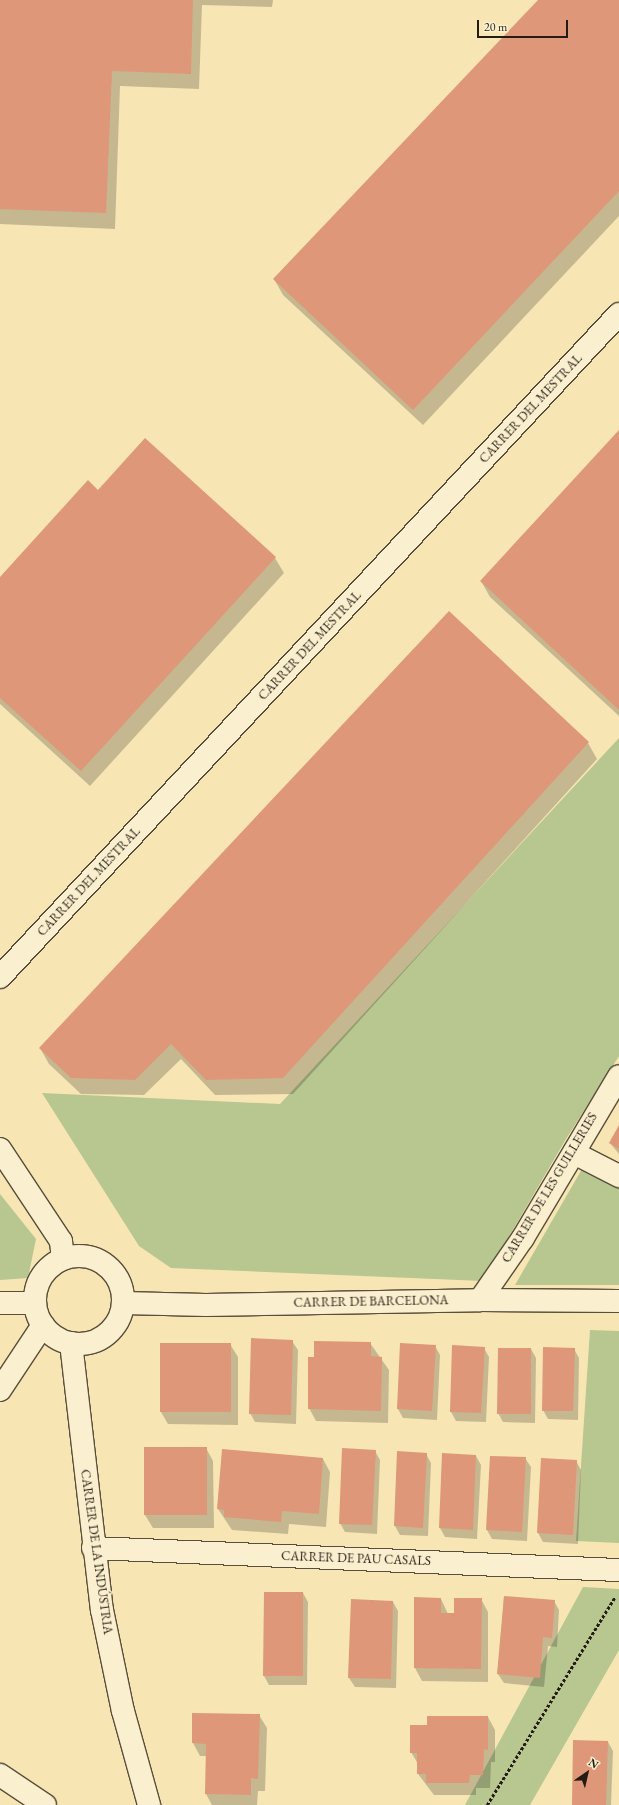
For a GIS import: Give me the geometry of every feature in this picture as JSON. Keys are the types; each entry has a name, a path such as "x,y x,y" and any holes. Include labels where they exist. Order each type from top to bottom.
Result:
{"street":[{"name":"CARRER DEL MESTRAL","path":"0,977 619,314"},
{"name":"CARRER DE LES GUILLERIES","path":"480,1300 523,1238 619,1076"},
{"path":"0,1149 61,1241 63,1258"},
{"path":"574,1153 619,1176"},
{"path":"73,1256 88,1257 109,1268 120,1284 122,1303 118,1319 109,1332 88,1342 71,1343 50,1333 43,1324 35,1303 38,1281 45,1271 63,1258 73,1256"},
{"name":"CARRER DE BARCELONA","path":"122,1303 206,1305 480,1300 619,1301"},
{"path":"0,1303 35,1303"},
{"path":"0,1390 43,1324"},
{"name":"CARRER DE LA INDÚSTRIA","path":"71,1343 93,1548 102,1610 121,1703 149,1805"},
{"name":"CARRER DE PAU CASALS","path":"93,1548 619,1570"},
{"path":"0,1775 44,1805"}],"path":[{"path":"487,1805 619,1590"}],"green space":[{"path":"619,738 619,1056 566,1139 483,1281 171,1268 139,1246 42,1093 280,1104"},
{"path":"582,1169 619,1188 619,1285 515,1285"},
{"path":"0,1194 36,1239 28,1278 0,1280"},
{"path":"590,1330 619,1331 619,1543 576,1541"},
{"path":"583,1587 619,1589 619,1650 530,1805 465,1805"}],"building":[{"path":"0,0 193,0 191,74 112,71 106,213 0,209"},
{"path":"538,0 619,0 619,191 413,410 273,279"},
{"path":"619,430 619,710 480,581"},
{"path":"145,438 276,557 81,771 0,698 0,577 88,480 98,490"},
{"path":"449,611 589,742 283,1078 206,1080 171,1044 135,1080 71,1078 39,1048"},
{"path":"619,1125 619,1149 609,1143"},
{"path":"251,1338 293,1340 291,1415 249,1414"},
{"path":"314,1341 371,1342 371,1356 382,1357 381,1411 308,1409 308,1357 314,1357"},
{"path":"160,1343 231,1343 231,1412 160,1412"},
{"path":"400,1343 436,1345 432,1411 397,1409"},
{"path":"452,1345 485,1347 481,1413 450,1412"},
{"path":"543,1347 575,1348 573,1411 542,1411"},
{"path":"498,1348 531,1348 531,1414 497,1414"},
{"path":"144,1447 207,1447 207,1515 144,1515"},
{"path":"342,1448 376,1450 372,1525 339,1524"},
{"path":"222,1449 323,1458 319,1514 282,1511 281,1522 224,1517 224,1510 217,1509"},
{"path":"397,1451 427,1453 423,1528 394,1526"},
{"path":"442,1453 476,1455 473,1530 439,1528"},
{"path":"490,1456 526,1457 522,1532 486,1530"},
{"path":"541,1458 577,1460 573,1535 537,1533"},
{"path":"264,1592 303,1592 303,1676 263,1676"},
{"path":"504,1596 555,1600 552,1638 543,1637 540,1678 497,1674"},
{"path":"414,1597 441,1598 441,1613 454,1613 454,1598 482,1598 481,1669 414,1668"},
{"path":"351,1599 393,1601 391,1679 348,1678"},
{"path":"192,1713 260,1714 258,1779 251,1778 251,1795 205,1794 206,1744 192,1743"},
{"path":"427,1716 488,1716 488,1750 484,1749 483,1775 470,1775 469,1783 426,1783 426,1774 417,1774 417,1753 410,1753 410,1725 427,1725"},
{"path":"573,1740 608,1741 606,1805 572,1805"}]}
